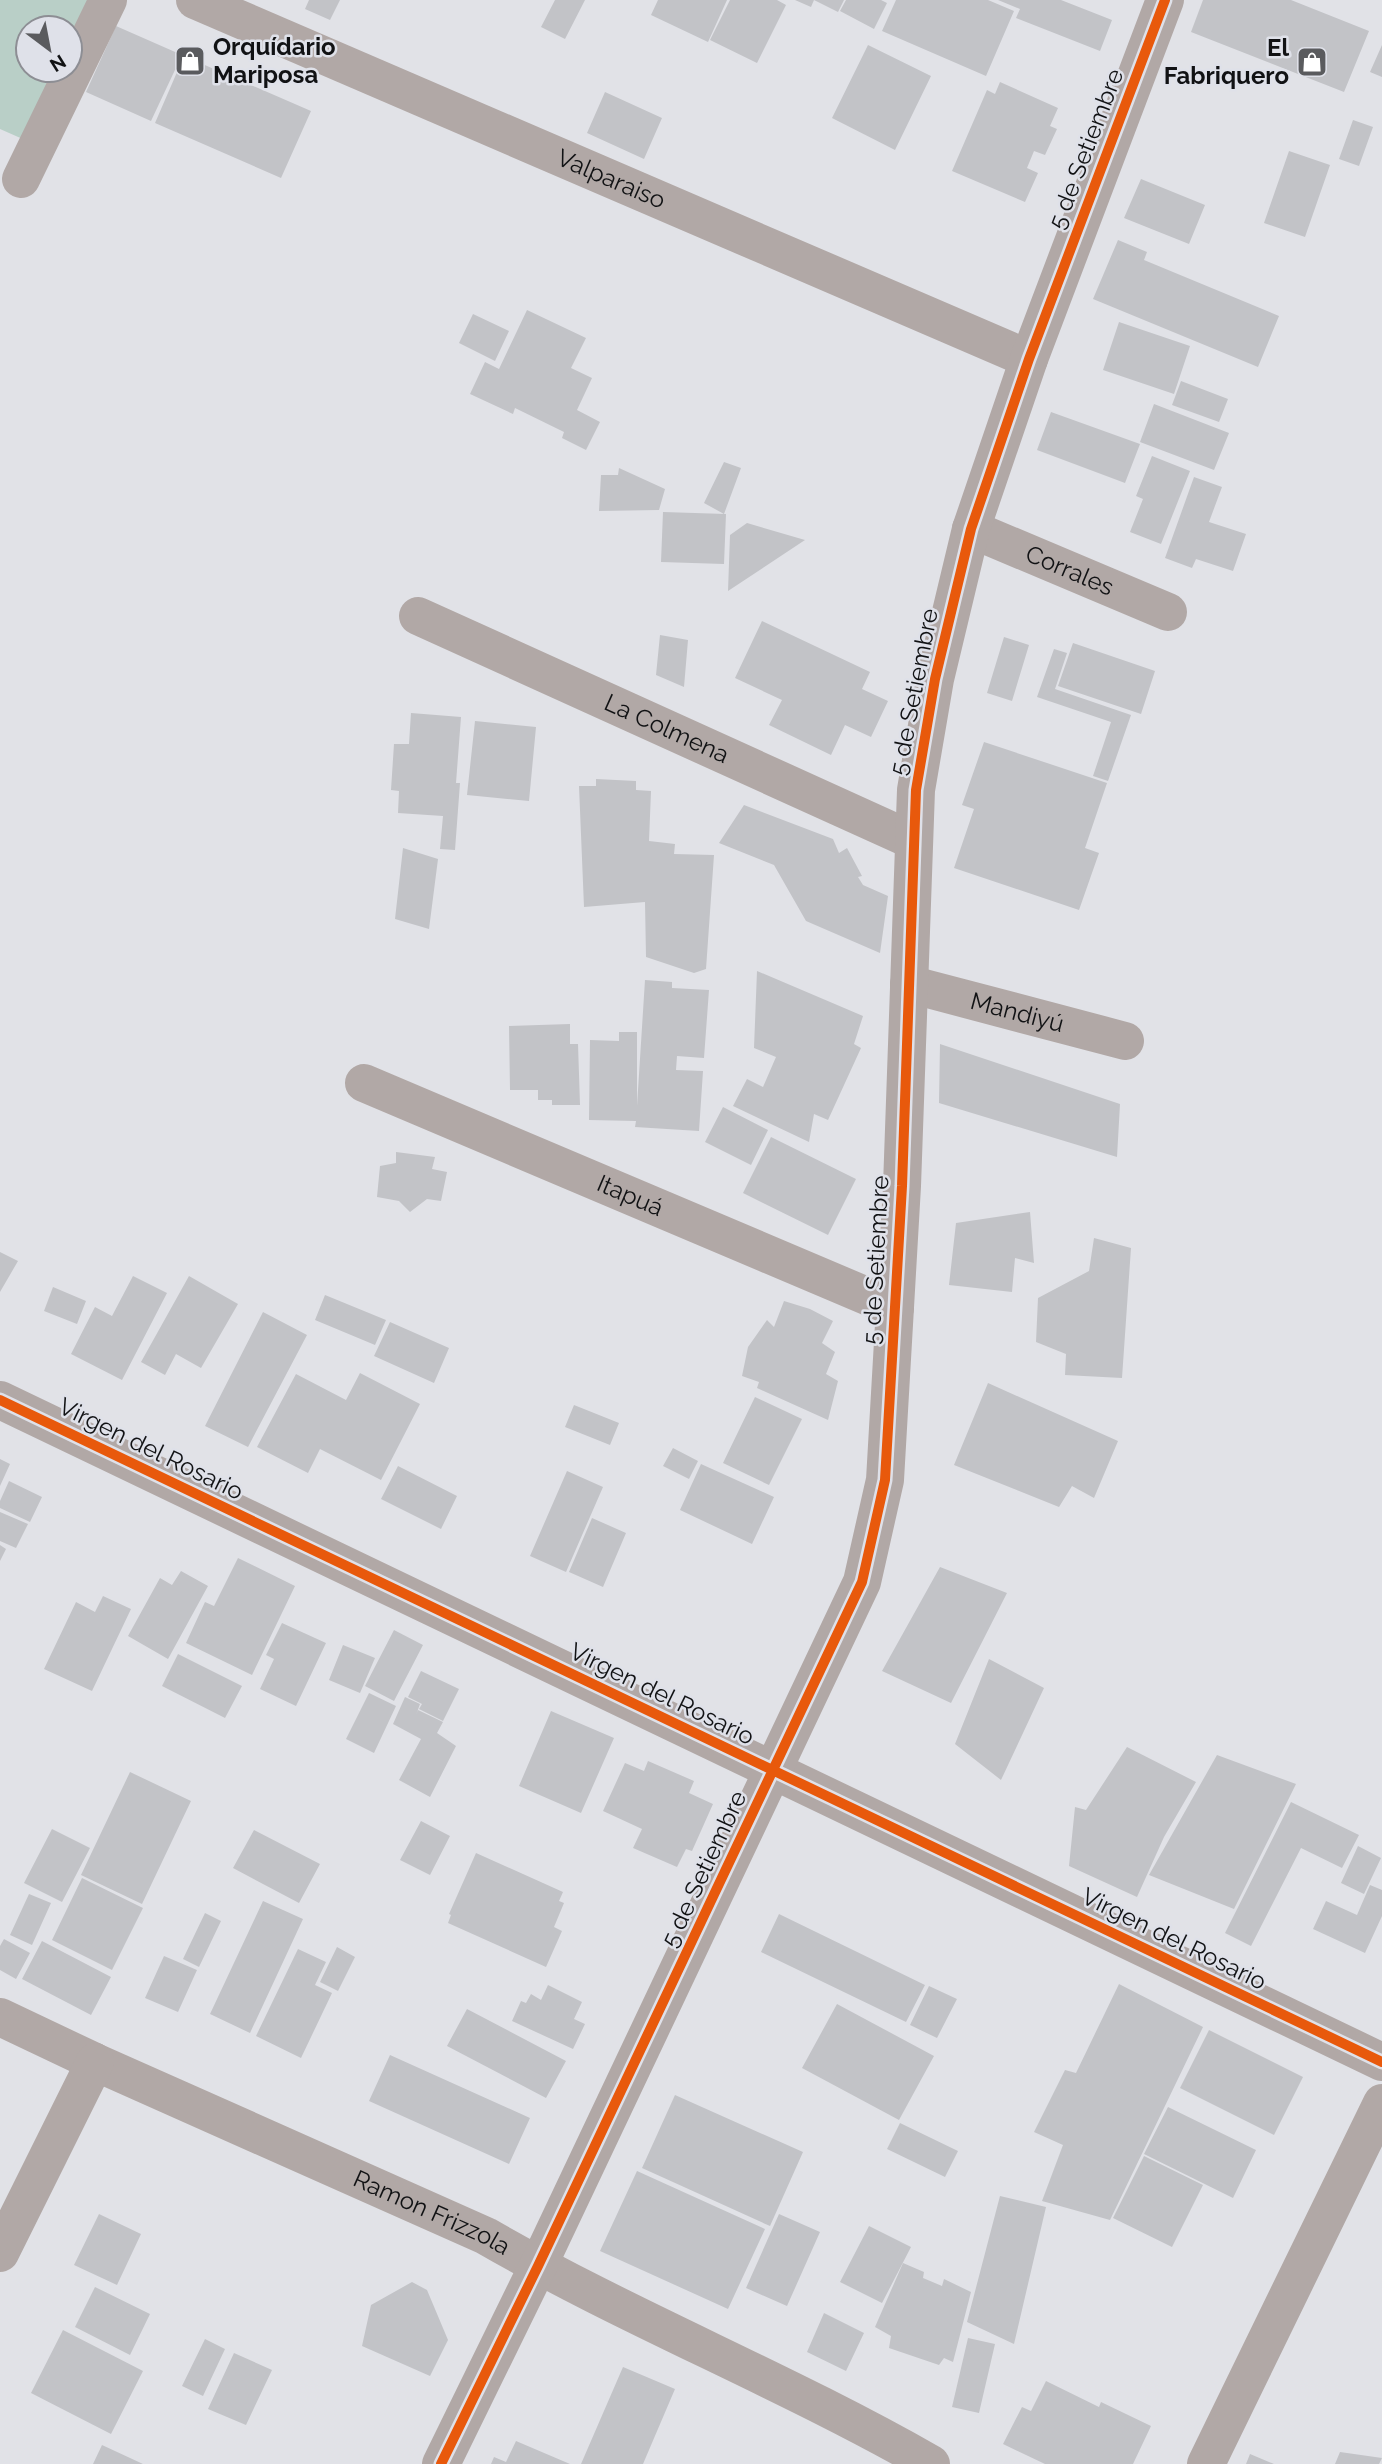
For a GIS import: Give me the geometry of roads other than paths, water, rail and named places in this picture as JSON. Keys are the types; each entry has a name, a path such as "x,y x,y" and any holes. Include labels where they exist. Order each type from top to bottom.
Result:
{"street":[{"path":"21,179 108,0"},
{"name":"Valparaiso","path":"195,0 1029,359"},
{"name":"5 de Setiembre","path":"441,2464 538,2266 862,1582 884,1480 904,1148 916,790 935,679 971,529 1029,359 1165,0"},
{"name":"Corrales","path":"971,529 1168,612"},
{"name":"La Colmena","path":"418,616 914,841"},
{"name":"Mandiyú","path":"909,984 1125,1041"},
{"name":"Itapuá","path":"364,1083 895,1308"},
{"name":"Virgen del Rosario","path":"0,1400 1382,2063"},
{"name":"Ramon Frizzola","path":"0,2017 94,2062 486,2236 538,2266 774,2382 931,2464"},
{"path":"0,2253 94,2062"},
{"path":"1206,2464 1382,2103"}],"place":[{"name":"Orquídario Mariposa","path":"190,61"},
{"name":"El Fabriquero","path":"1312,62"}]}
